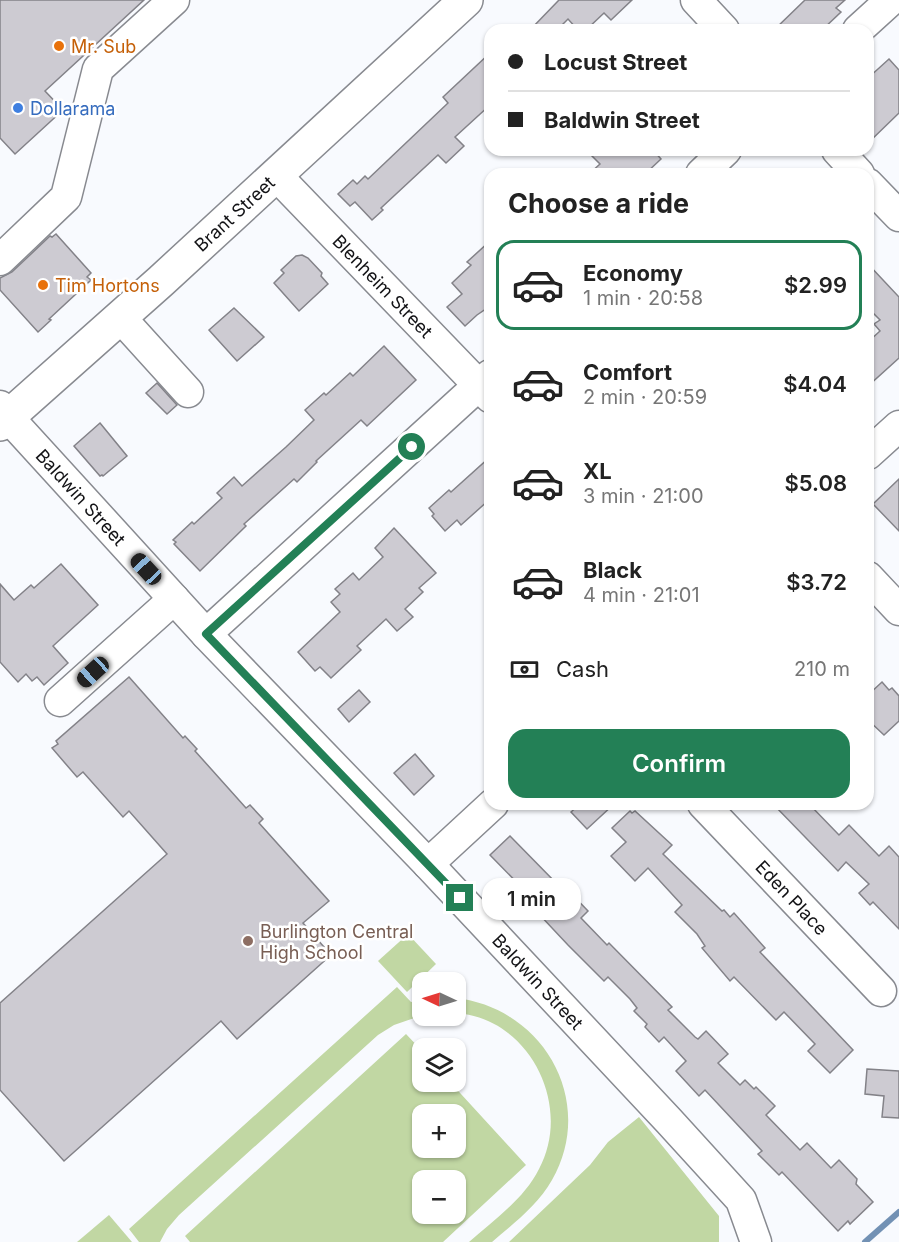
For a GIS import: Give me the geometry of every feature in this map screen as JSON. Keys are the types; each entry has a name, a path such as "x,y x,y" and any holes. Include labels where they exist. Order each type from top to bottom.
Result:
{"main road":[{"name":"Brant Street","path":"3,416 120,317 466,0"}],"street":[{"path":"0,260 66,197 98,69 174,0"},
{"path":"696,0 718,24"},
{"path":"865,24 891,0"},
{"path":"707,168 720,156"},
{"path":"842,156 854,168"},
{"name":"Blenheim Street","path":"276,175 484,383"},
{"path":"874,190 899,216"},
{"path":"120,317 188,392"},
{"path":"206,634 484,389"},
{"name":"Baldwin Street","path":"3,416 206,634 428,864 669,1121 741,1200 756,1242"},
{"path":"874,449 899,426"},
{"path":"874,583 899,610"},
{"path":"60,701 174,599"},
{"path":"428,864 486,810"},
{"name":"Eden Place","path":"709,810 881,991"}],"green space":[{"path":"408,934 436,964 428,972 412,972 412,987 407,992 378,961"},
{"path":"397,987 412,1002 412,1019 394,1025 378,1035 179,1215 160,1242 139,1242 129,1229"},
{"path":"466,1000 487,1005 514,1020 536,1039 554,1063 564,1090 568,1120 564,1150 546,1189 517,1221 492,1242 469,1242 517,1199 533,1180 548,1144 551,1119 547,1093 538,1069 524,1048 505,1031 482,1019 466,1015"},
{"path":"406,1034 412,1040 412,1092 459,1092 526,1165 466,1221 466,1170 412,1170 412,1224 462,1224 443,1242 190,1242 185,1236"},
{"path":"639,1117 719,1216 719,1242 509,1242 590,1165 608,1142"},
{"path":"109,1215 132,1242 77,1242"}],"building":[{"path":"0,0 144,0 45,91 63,110 15,154 0,138"},
{"path":"559,0 632,0 611,20 604,13 592,24 573,24 568,19 563,24 536,24"},
{"path":"805,0 845,0 836,8 841,12 828,24 780,24"},
{"path":"484,59 484,110 455,137 464,146 446,163 438,155 381,208 383,210 372,220 355,202 350,206 338,194 353,180 357,184 365,176 368,179 448,103 443,97"},
{"path":"889,59 899,70 899,113 874,137 874,73"},
{"path":"592,156 658,156 661,159 651,168 596,168 600,164"},
{"name":"Tim Hortons","path":"56,234 91,273 87,277 91,280 38,332 0,290 0,278 12,272 50,236"},
{"path":"484,246 484,310 465,326 447,307 462,294 452,283 471,265 467,262"},
{"path":"302,255 322,273 321,276 328,284 299,311 274,283 284,273 281,270 296,256"},
{"path":"874,270 899,297 899,358 874,381 874,336 880,331 874,324 880,320 874,314"},
{"path":"234,308 264,337 237,361 209,330"},
{"path":"384,346 416,380 367,426 361,420 316,461 297,482 294,479 244,524 246,526 200,571 174,544 176,542 173,540 222,498 217,493 234,477 242,486 286,447 314,420 305,410 350,373 353,376"},
{"path":"157,383 177,405 167,414 146,393"},
{"path":"100,423 127,456 103,476 100,476 74,446"},
{"path":"484,462 484,504 461,525 457,520 445,531 432,516 434,514 429,508 449,490 451,492"},
{"path":"899,479 899,531 874,505"},
{"path":"394,528 436,573 419,588 423,592 405,609 413,617 397,631 386,619 357,646 361,650 331,678 320,667 315,671 298,652 340,612 331,602 340,594 335,589 353,573 359,580 383,557 375,548"},
{"path":"61,564 98,605 53,646 68,663 44,685 37,677 32,681 26,674 18,682 0,662 0,584 14,600 31,585 34,588"},
{"path":"129,677 183,738 185,736 197,749 195,751 246,808 250,805 263,819 259,823 329,901 303,923 331,955 237,1039 221,1021 64,1161 0,1090 0,1003 167,854 129,811 123,817 83,772 77,777 52,748 58,744 56,741"},
{"path":"882,682 899,696 899,721 884,735 874,726 874,689"},
{"path":"359,690 370,702 349,722 338,709"},
{"path":"415,754 434,776 414,795 394,773"},
{"path":"573,810 608,810 587,829 571,812"},
{"path":"779,810 815,810 839,835 849,825 879,856 889,846 899,857 899,929 873,902 870,905 859,893 869,884 846,862 838,871"},
{"path":"630,811 632,813 635,811 672,845 663,854 722,911 724,910 730,917 734,913 765,948 760,952 853,1050 830,1073 808,1051 815,1044 784,1012 776,1020 734,977 730,981 702,948 705,946 697,934 675,912 682,905 648,868 635,881 611,856 626,842 612,828"},
{"path":"510,836 562,889 564,886 588,911 581,918 672,1007 668,1010 695,1037 698,1039 706,1031 728,1054 718,1063 740,1085 745,1080 754,1089 756,1087 775,1106 766,1115 800,1150 807,1143 831,1168 839,1160 857,1179 856,1184 873,1202 850,1224 848,1221 838,1231 782,1172 779,1175 758,1154 762,1151 705,1090 699,1096 676,1071 686,1061 664,1037 659,1042 645,1027 647,1024 634,1011 637,1008 630,999 608,977 604,981 568,945 537,912 539,911 531,903 534,900 490,855"},
{"path":"867,1069 899,1071 899,1118 882,1117 884,1096 865,1094"}],"waterway":[{"path":"865,1242 899,1212"}],"place":[{"name":"Mr. Sub","path":"59,46"},
{"name":"Dollarama","path":"18,108"},
{"name":"Tim Hortons","path":"43,285"},
{"name":"Burlington Central High School","path":"248,941"}],"route":[{"path":"412,447 206,634 460,898"}]}
